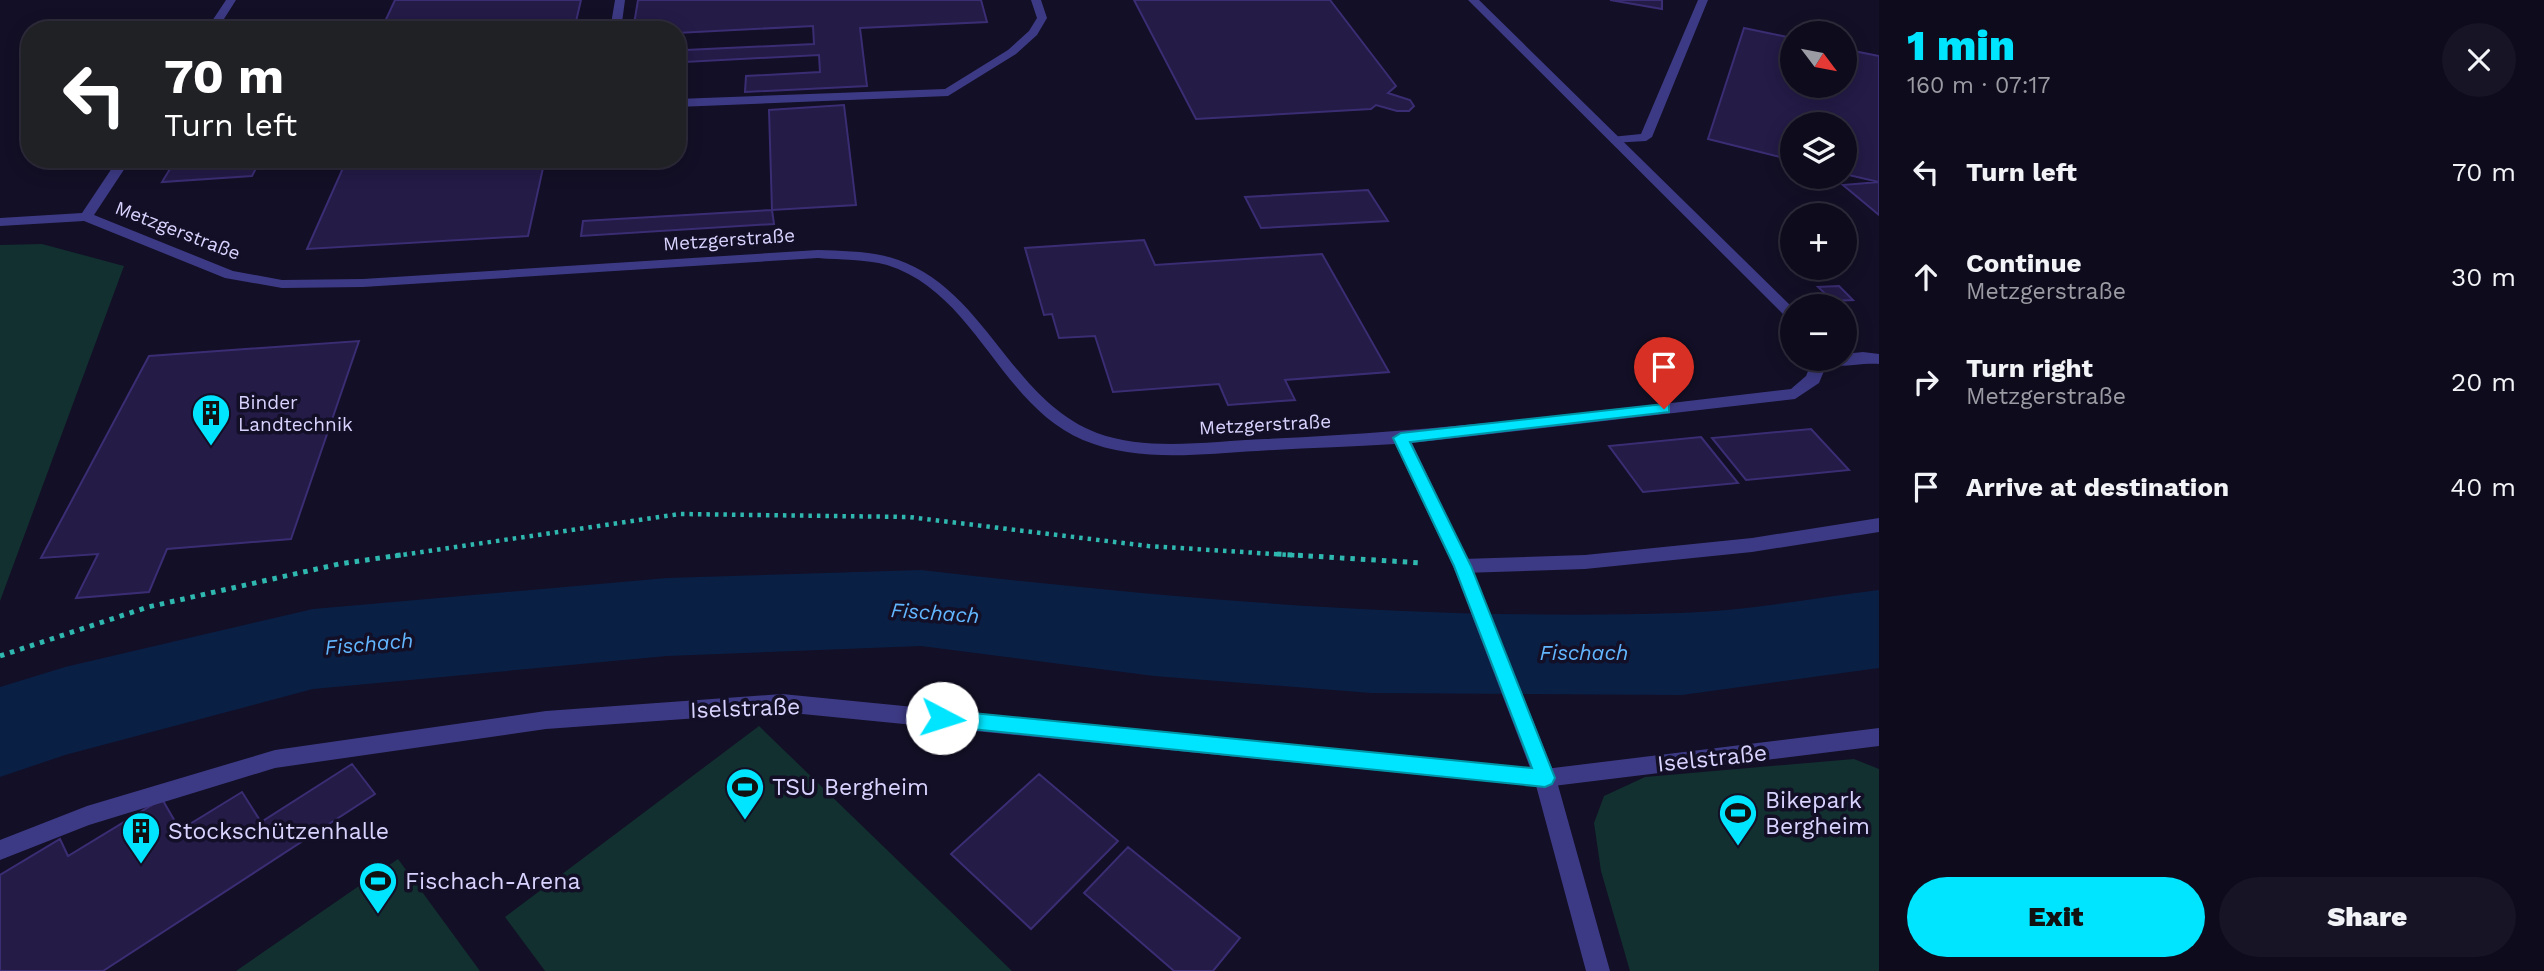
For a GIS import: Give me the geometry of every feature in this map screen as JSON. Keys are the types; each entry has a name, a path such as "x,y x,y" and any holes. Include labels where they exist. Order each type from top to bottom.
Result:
{"street":[{"path":"217,21 231,0"},
{"path":"616,21 620,0"},
{"path":"686,103 948,92 1012,52 1033,33 1042,18 1036,0"},
{"path":"1473,0 1780,303"},
{"path":"1615,140 1646,137 1703,0"},
{"path":"86,217 119,168"},
{"name":"Metzgerstraße","path":"0,222 86,217 230,275 282,284 376,282 818,254 861,257 900,265 928,278 953,298 1015,381 1039,405 1071,427 1114,443 1156,450 1401,438 1795,394 1813,379 1817,371"},
{"path":"1857,357 1879,359"},
{"path":"1401,438 1462,566 1545,778 1598,971"},
{"path":"1462,566 1585,562 1752,545 1879,525"},
{"name":"Iselstraße","path":"0,850 87,816 275,759 546,720 782,703 1545,778 1879,737"}],"path":[{"path":"0,656 148,607 339,564 680,514 909,517 1148,546 1462,566"}],"green space":[{"path":"42,244 124,266 0,601 0,245"},
{"name":"TSU Bergheim","path":"759,726 1012,971 545,971 505,917"},
{"name":"Bikepark Bergheim","path":"1854,759 1879,769 1879,971 1630,971 1601,871 1594,823 1604,796 1645,777"},
{"name":"Fischach-Arena","path":"398,859 480,971 236,971"}],"building":[{"path":"395,0 581,0 576,21 385,21"},
{"path":"638,0 981,0 987,22 860,28 867,86 745,92 746,76 820,72 819,55 686,62 686,50 814,44 813,26 686,33 686,21 634,21"},
{"path":"1134,0 1330,0 1396,86 1388,93 1410,100 1414,106 1409,111 1397,111 1376,105 1371,109 1196,119"},
{"path":"1610,0 1662,0 1662,9"},
{"path":"1744,28 1780,36 1780,98 1857,98 1857,52 1879,56 1879,182 1857,177 1857,112 1780,112 1780,157 1708,139"},
{"path":"844,105 856,205 772,210 769,110"},
{"path":"171,168 256,168 252,176 162,182"},
{"path":"343,168 543,168 528,236 307,249"},
{"path":"1879,182 1879,215 1848,189 1857,189 1857,184"},
{"path":"1368,190 1388,221 1261,228 1245,197"},
{"path":"772,210 774,224 581,236 583,221"},
{"path":"1144,240 1155,265 1322,254 1389,372 1285,380 1295,400 1228,405 1219,384 1113,392 1095,336 1059,338 1052,314 1044,315 1025,248"},
{"path":"1839,286 1847,294 1826,294 1818,287"},
{"name":"Binder Landtechnik","path":"359,341 291,539 167,549 149,592 76,598 98,554 41,558 149,356"},
{"path":"1811,429 1849,470 1746,480 1712,438"},
{"path":"1701,437 1738,483 1643,492 1609,446"},
{"name":"Stockschützenhalle","path":"352,764 375,794 103,971 0,971 0,875 60,839 68,856 162,799 180,830 242,792 261,822"},
{"name":"TSU Bergheim","path":"1039,774 1118,841 1031,929 951,854"},
{"path":"1128,847 1240,938 1213,971 1174,971 1084,893"}],"waterway":[{"name":"Fischach","path":"0,732 65,711 313,649 667,617 921,608 1154,636 1371,652 1682,654 1879,629"}],"place":[{"name":"Binder Landtechnik","path":"211,447"},
{"name":"TSU Bergheim","path":"745,821"},
{"name":"Bikepark Bergheim","path":"1738,847"},
{"name":"Stockschützenhalle","path":"141,865"},
{"name":"Fischach-Arena","path":"378,915"}],"route":[{"path":"942,718 1545,778 1462,566 1401,438 1664,409"}]}
